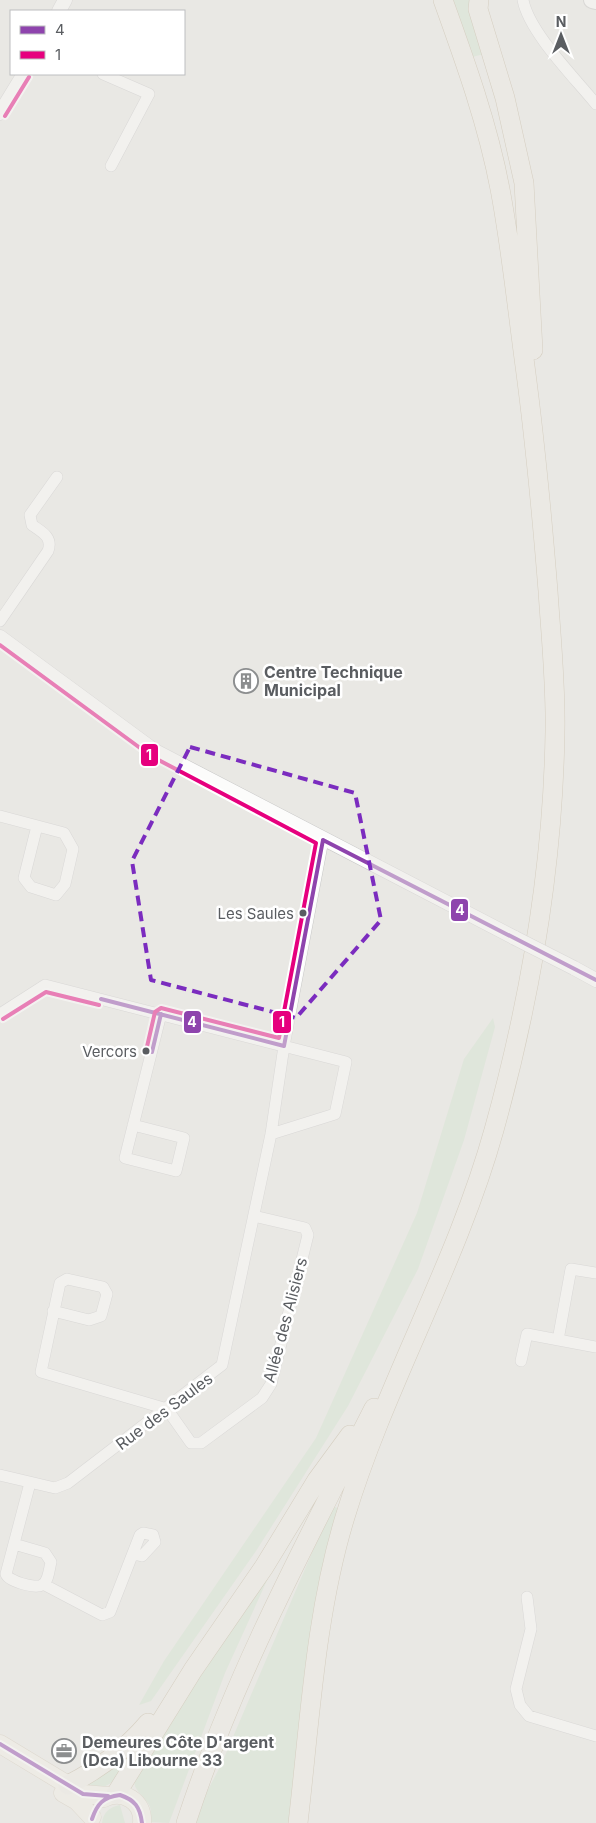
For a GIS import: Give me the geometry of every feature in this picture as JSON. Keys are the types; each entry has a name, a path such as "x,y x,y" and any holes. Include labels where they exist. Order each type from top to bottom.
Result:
{"highway":[{"path":"298,1823 331,1568 346,1513 382,1415 468,1209 494,1131 526,997 540,912 551,819 555,727 552,650 533,423 500,187 482,119 443,0"},
{"path":"479,0 478,10 505,98 524,183 533,335 533,423"},
{"path":"186,1823 201,1776 262,1629 440,1274"},
{"path":"112,1795 193,1670 264,1567 317,1480 382,1392"},
{"path":"68,1785 80,1779 133,1740 193,1670"}],"main road":[{"path":"0,1744 84,1794 124,1795 137,1804 141,1810 142,1823"},
{"path":"0,1756 77,1801 92,1820"},
{"path":"92,1820 97,1804 112,1795"}],"street":[{"path":"523,0 526,14 536,30 596,104"},
{"path":"0,113 23,75"},
{"path":"105,75 150,94 111,166"},
{"path":"0,621 48,551 50,543 48,536 32,525 30,515 57,477"},
{"path":"0,636 155,751 323,840 596,980"},
{"path":"0,816 38,826 64,833 73,849 65,884 56,895 31,887 24,878 38,826"},
{"name":"Rue des Saules","path":"0,1475 55,1488 68,1483 222,1365 271,1134 284,1046 323,840"},
{"path":"0,1014 45,986 346,1062 335,1114 271,1134"},
{"path":"133,1125 184,1138 176,1171 125,1158 133,1125 162,1014"},
{"name":"Allée des Alisiers","path":"167,1409 192,1443 201,1443 262,1398 270,1384 308,1235 305,1228 254,1216"},
{"path":"558,1340 571,1268 596,1273"},
{"path":"53,1311 89,1320 101,1316 108,1294 103,1288 67,1280 60,1283 53,1311 41,1372 167,1409"},
{"path":"521,1361 526,1334 596,1347"},
{"path":"14,1544 45,1553 51,1562 47,1579 43,1584 37,1586 7,1578 6,1574 30,1483"},
{"path":"43,1584 102,1615 110,1612 134,1554"},
{"path":"527,1597 531,1629 516,1689 520,1705 529,1716 596,1736"}],"highlighted area":[{"path":"190,747 355,793 381,920 296,1018 151,980 132,861"}],"green space":[{"path":"453,0 473,0 484,54 472,57"},
{"path":"493,1018 495,1027 464,1140 418,1269 348,1406 256,1551 151,1701 139,1705 164,1661 316,1438 417,1213 464,1059"},
{"path":"325,1485 269,1576 225,1673 169,1823 151,1822 150,1806 135,1787 135,1774"},
{"path":"332,1506 340,1509 293,1823 195,1823 201,1803 221,1765"},
{"path":"137,1743 120,1774 109,1784 92,1789 85,1780"},
{"path":"120,1805 125,1823 102,1823 107,1811"}],"transit line":[{"name":"1","path":"5,116 29,77"},
{"name":"1","path":"0,645 151,756 316,843 279,1038 161,1008 155,1012 146,1051"},
{"name":"4","path":"323,840 596,980"},
{"name":"4","path":"284,1046 323,840"},
{"name":"1","path":"3,1019 46,992 99,1005"},
{"name":"4","path":"101,999 284,1046"},
{"name":"4","path":"152,1052 161,1014"},
{"name":"4","path":"0,1744 83,1794 108,1796"},
{"name":"4","path":"92,1819 96,1809 102,1802 109,1797 120,1795 136,1805 142,1823"}],"place":[{"name":"Centre Technique Municipal","path":"246,681"},
{"name":"Les Saules","path":"303,913"},
{"name":"Vercors","path":"146,1051"},
{"name":"Demeures Côte D'argent (Dca) Libourne 33","path":"64,1751"}]}
